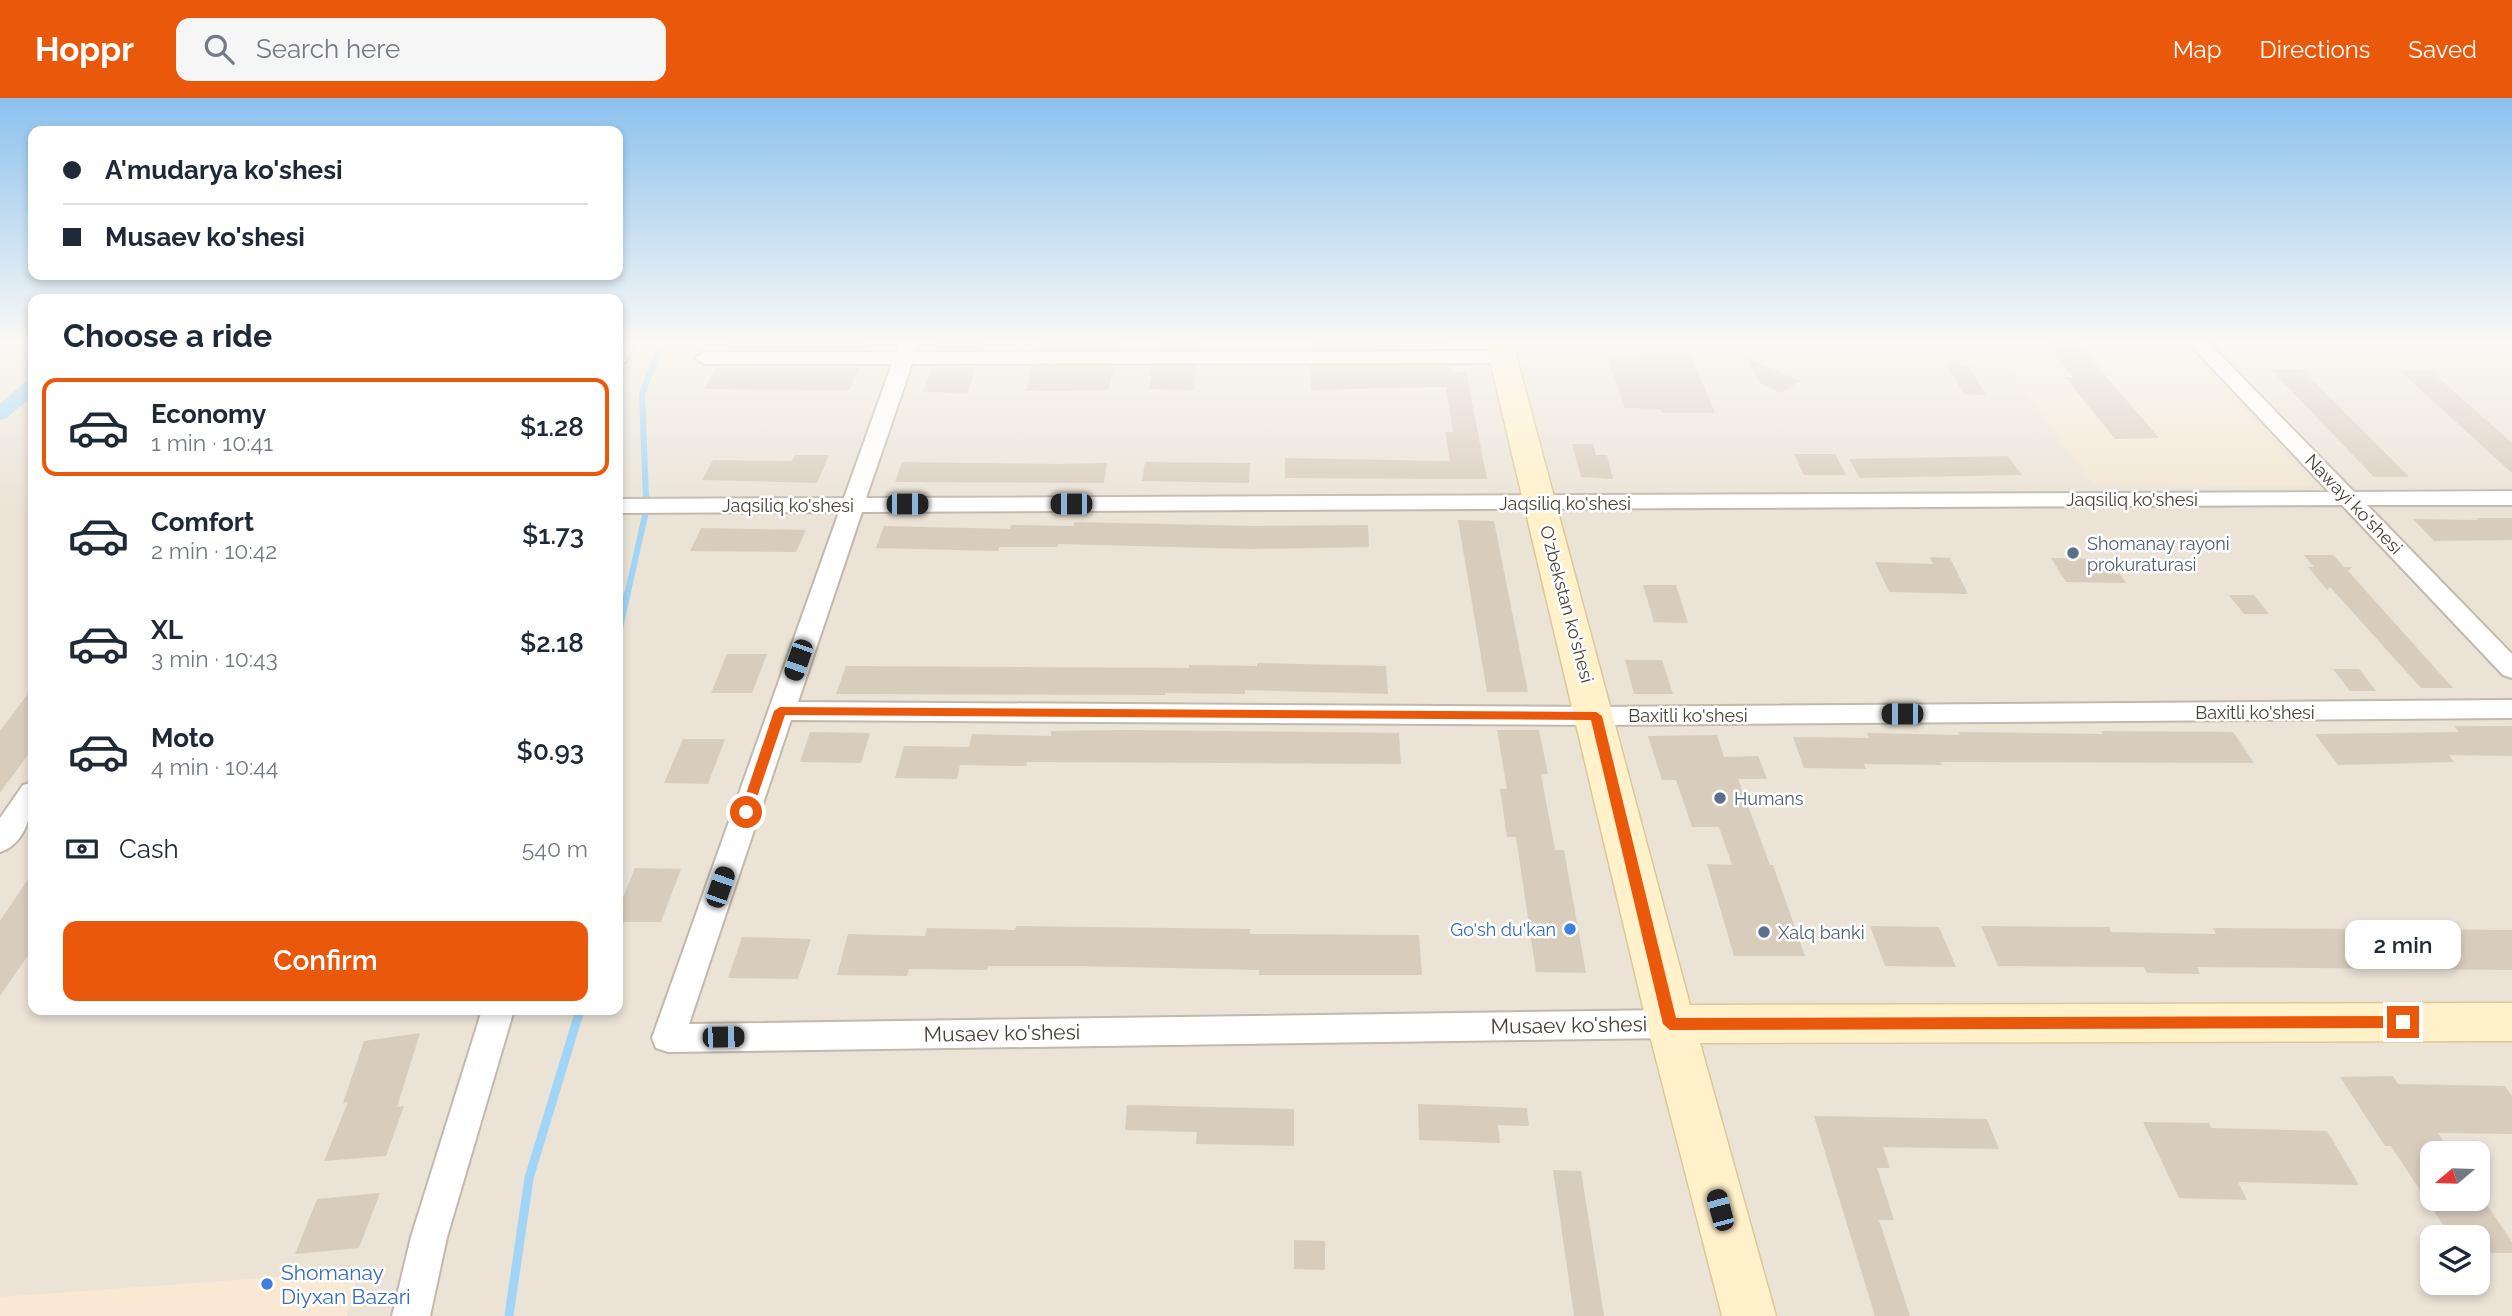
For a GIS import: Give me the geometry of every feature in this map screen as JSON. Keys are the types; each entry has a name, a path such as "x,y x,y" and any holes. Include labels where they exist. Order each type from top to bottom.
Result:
{"main road":[{"name":"O'zbekstan ko'shesi","path":"1512,397 1596,716 1670,1024 1749,1316"},
{"name":"Musaev ko'shesi","path":"1670,1024 2512,1022"}],"street":[{"path":"780,711 890,397"},
{"name":"Nawayi ko'shesi","path":"2250,397 2512,668"},
{"name":"Jaqsiliq ko'shesi","path":"623,506 2512,498"},
{"name":"Baxitli ko'shesi","path":"780,711 1596,716 2512,709"},
{"name":"Musaev ko'shesi","path":"780,711 668,1038 1670,1024"},
{"path":"0,841 28,799"},
{"path":"411,1316 429,1237 496,1015"}],"shaded area":[{"path":"0,397 28,397 28,1015 623,1015 623,397 2512,397 2512,1316 0,1316"},
{"path":"2029,397 2232,397 2314,485 2092,484"},
{"name":"Shomanay Diyxan Bazari","path":"359,1271 347,1316 0,1316 0,1297"}],"building":[{"path":"1448,397 1471,397 1487,479 1285,478 1285,458 1450,461 1445,432 1453,432"},
{"path":"1621,397 1708,397 1715,413 1662,413 1660,409 1625,408"},
{"path":"2081,397 2124,397 2159,438 2115,439"},
{"path":"2297,397 2330,397 2409,477 2374,477"},
{"path":"2428,397 2460,397 2512,443 2512,473"},
{"path":"1572,444 1593,444 1596,455 1607,455 1613,479 1581,477"},
{"path":"1794,454 1835,454 1846,475 1804,475"},
{"path":"795,455 829,455 817,483 702,480 713,460 792,461"},
{"path":"2007,456 2022,475 1860,478 1849,459"},
{"path":"902,462 1107,463 1104,483 895,482"},
{"path":"1145,462 1250,463 1249,483 1142,481"},
{"path":"2476,518 2512,518 2512,540 2434,541 2413,519 2478,520"},
{"path":"1458,520 1494,521 1528,692 1487,692"},
{"path":"1074,522 1254,526 1368,525 1369,547 1249,549 1058,544 1057,547 999,547 998,551 876,548 884,526 1010,529 1011,525 1074,526"},
{"path":"701,528 806,530 796,552 690,551"},
{"path":"2304,555 2333,555 2344,567 2352,567 2348,571 2453,688 2421,688 2330,587 2327,590 2308,567 2314,567"},
{"path":"1930,557 1950,558 1968,594 1889,592 1875,562 1933,564"},
{"path":"2051,558 2110,559 2126,583 2066,582"},
{"path":"1643,585 1676,585 1688,623 1654,622"},
{"path":"2229,595 2254,595 2269,614 2244,614"},
{"path":"727,654 767,654 752,693 711,693"},
{"path":"1625,660 1662,660 1673,694 1634,694"},
{"path":"1257,663 1386,666 1388,694 1245,690 1245,694 1165,695 836,694 846,666 1189,668 1189,665 1257,666"},
{"path":"2333,669 2359,669 2376,691 2350,691"},
{"path":"28,694 28,755 0,793 0,731"},
{"path":"2454,726 2512,726 2512,756 2449,755 2454,762 2338,765 2315,734 2459,732"},
{"path":"1497,730 1539,730 1548,774 1541,774 1555,850 1564,850 1586,973 1536,972 1516,837 1507,837 1500,789 1507,789"},
{"path":"1051,731 1399,733 1401,764 1027,762 1026,766 960,765 957,779 895,778 904,746 969,747 972,734 1051,736"},
{"path":"2101,731 2233,732 2254,763 1940,762 1942,765 1864,764 1866,769 1804,768 1793,737 1869,738 1867,733 1960,735 1958,732 2103,734"},
{"path":"810,732 870,733 861,763 800,762"},
{"path":"1717,735 1724,757 1758,756 1767,779 1738,779 1770,865 1773,865 1805,956 1734,956 1707,864 1732,865 1719,827 1692,827 1676,780 1662,780 1648,736"},
{"path":"683,739 725,739 708,784 664,783"},
{"path":"635,868 681,869 661,922 623,922 623,898"},
{"path":"28,879 28,955 0,996 0,921"},
{"path":"1016,926 1250,929 1250,934 1419,935 1422,975 1259,975 1259,970 988,966 987,970 909,969 907,976 837,975 848,934 925,936 927,928 1015,930"},
{"path":"1870,926 1939,927 1956,967 1885,966"},
{"path":"1981,926 2109,927 2111,932 2216,934 2213,928 2512,930 2512,970 2197,967 2200,974 2147,973 2144,967 1998,966"},
{"path":"742,937 811,939 798,979 728,978"},
{"path":"420,1033 397,1107 404,1106 386,1156 324,1161 348,1102 343,1103 364,1041"},
{"path":"2393,1076 2398,1084 2505,1086 2512,1096 2512,1134 2438,1133 2443,1141 2420,1141 2420,1190 2391,1146 2385,1146 2340,1077"},
{"path":"1418,1104 1527,1108 1529,1126 1498,1125 1500,1143 1419,1140"},
{"path":"1127,1105 1294,1109 1294,1146 1196,1144 1197,1132 1125,1130"},
{"path":"1814,1116 1987,1119 1999,1149 1883,1147 1890,1168 1877,1168 1894,1220 1879,1220 1910,1316 1875,1316"},
{"path":"2143,1122 2209,1123 2211,1128 2327,1131 2359,1185 2238,1182 2247,1200 2179,1198"},
{"path":"1553,1170 1581,1171 1604,1316 1574,1316"},
{"path":"380,1193 359,1248 295,1254 317,1199"},
{"path":"2490,1209 2512,1242 2512,1253 2490,1253 2490,1225 2443,1225 2434,1211"},
{"path":"1294,1240 1325,1241 1325,1270 1294,1269"}],"waterway":[{"path":"0,414 20,397"},
{"path":"642,397 646,498"},
{"path":"627,596 646,511"},
{"path":"623,612 627,594"},
{"path":"509,1316 529,1178 578,1015"}],"place":[{"name":"Shomanay rayoni prokuraturasi","path":"2073,553"},
{"name":"Humans","path":"1720,798"},
{"name":"Go'sh du'kan","path":"1570,929"},
{"name":"Xalq banki","path":"1764,932"},
{"name":"Shomanay Diyxan Bazari","path":"267,1284"}],"route":[{"path":"746,812 780,711 1596,716 1670,1024 1719,1021 2403,1022"}]}
